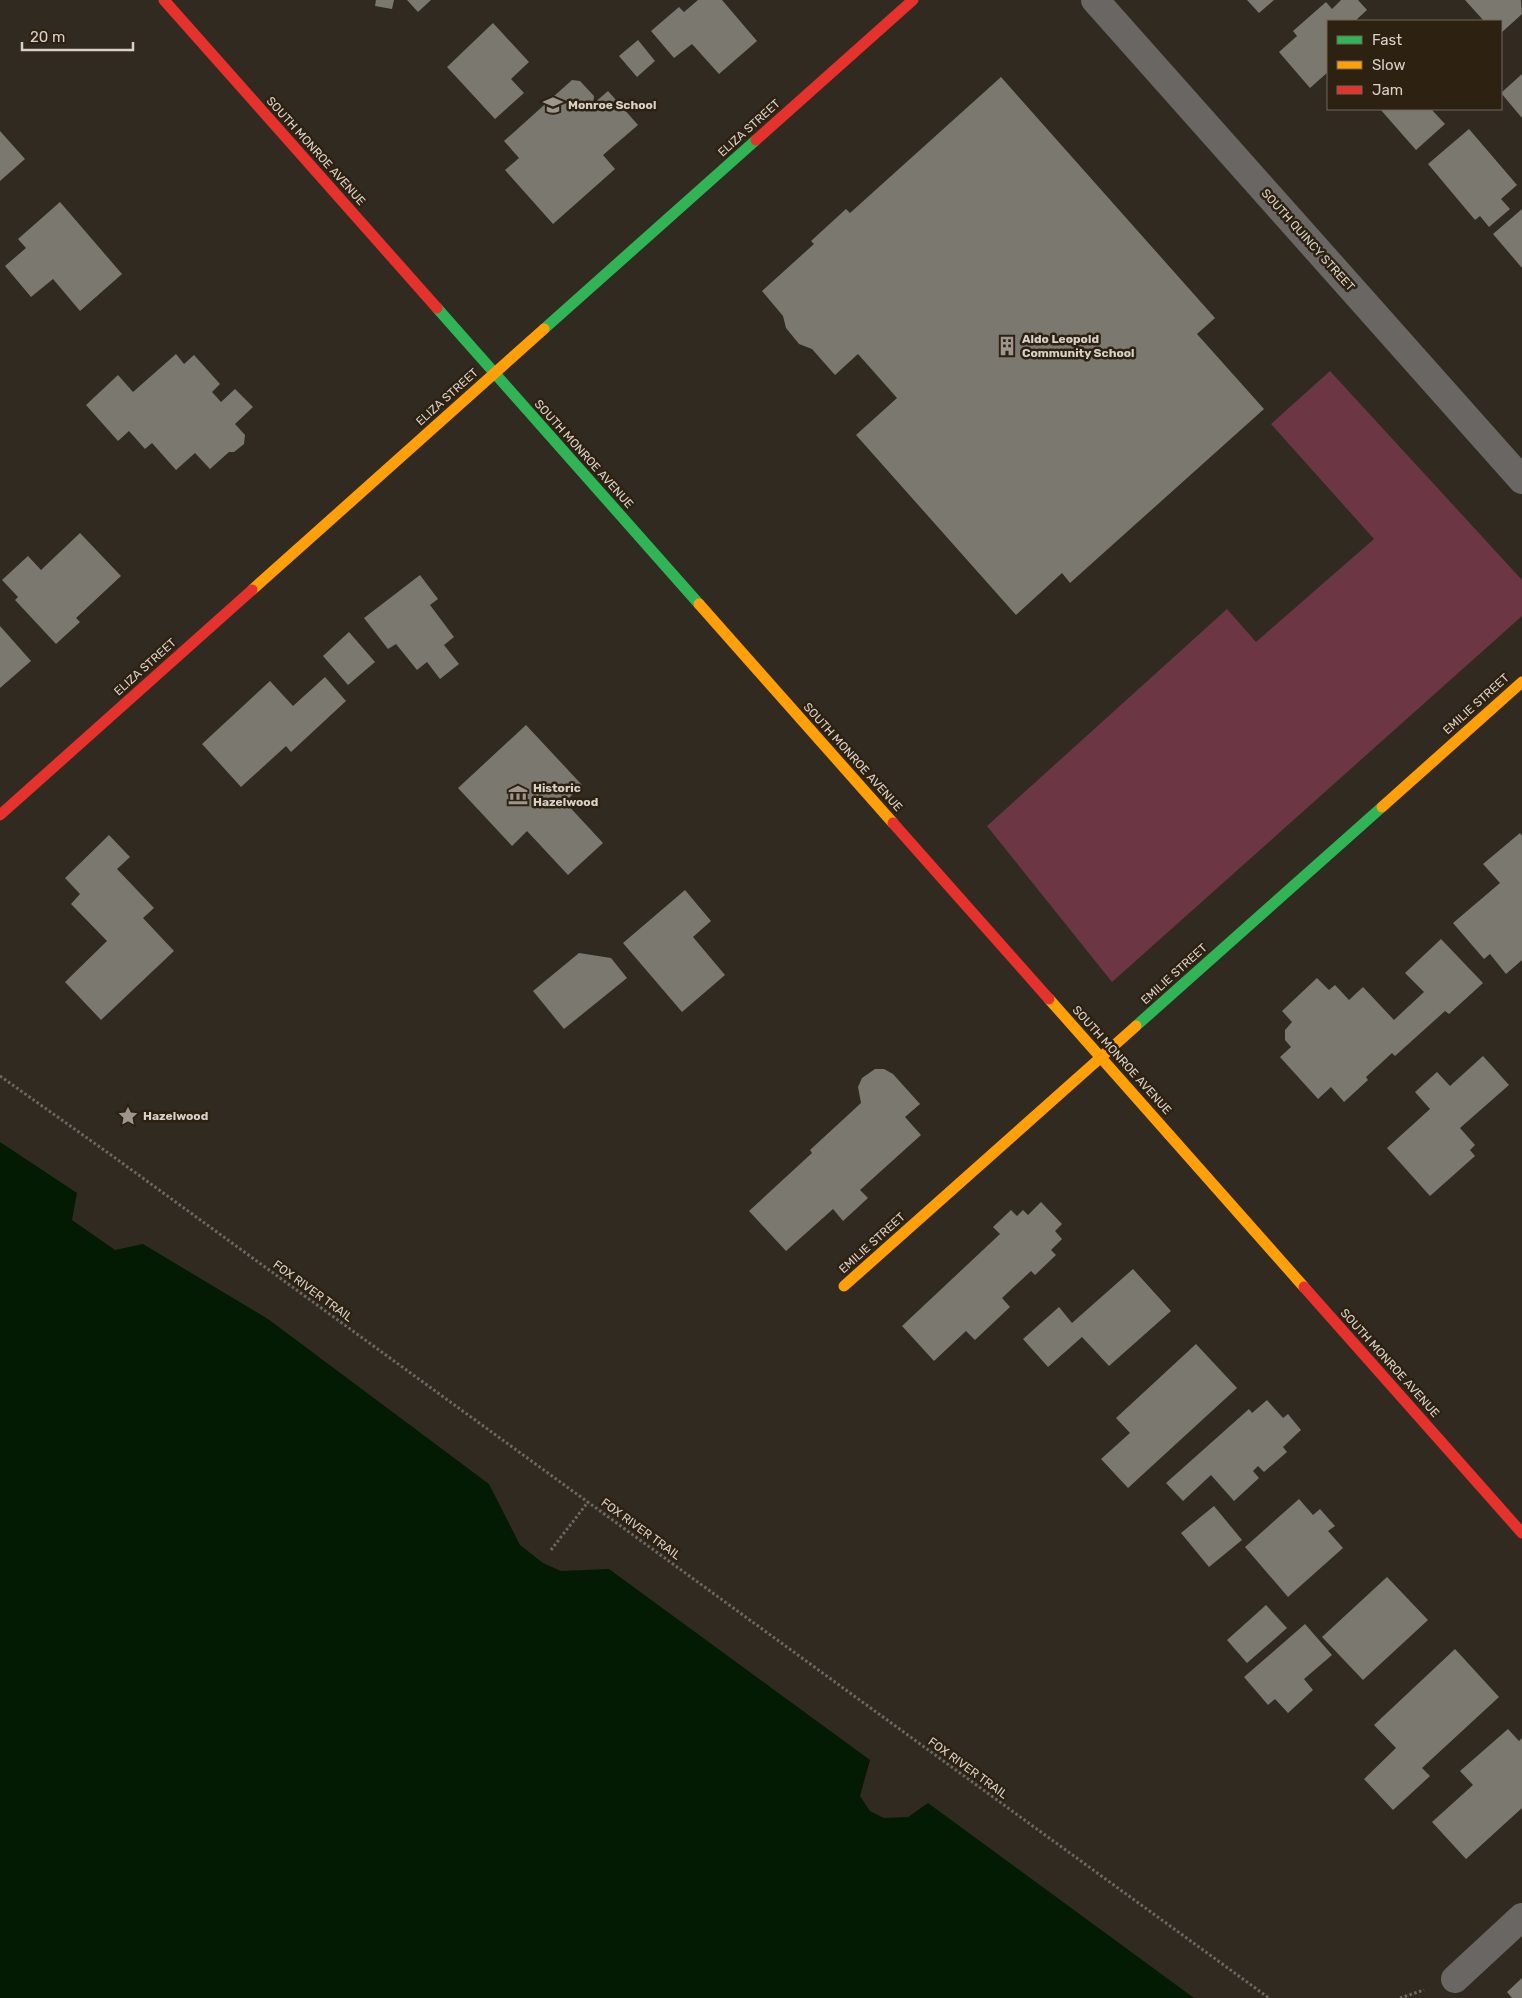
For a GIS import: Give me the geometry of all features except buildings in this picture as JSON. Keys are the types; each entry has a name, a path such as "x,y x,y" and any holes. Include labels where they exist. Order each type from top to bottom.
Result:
{"street":[{"name":"SOUTH MONROE AVENUE","path":"164,0 1522,1533"},
{"name":"ELIZA STREET","path":"0,815 913,0"},
{"name":"SOUTH QUINCY STREET","path":"1095,0 1522,480"},
{"name":"EMILIE STREET","path":"844,1286 1522,682"},
{"path":"1455,1979 1522,1917"}],"path":[{"name":"FOX RIVER TRAIL","path":"0,1076 1269,1998"},
{"path":"550,1550 588,1502"}],"shaded area":[{"path":"1330,371 1522,580 1522,616 1112,982 987,826 1227,609 1256,642 1374,539 1271,424"},
{"path":"0,1142 77,1193 72,1220 115,1250 143,1244 268,1319 489,1484 520,1545 543,1563 561,1571 609,1569 870,1760 860,1796 870,1811 884,1818 908,1817 928,1803 1194,1998 0,1998"}],"traffic: fast":[{"path":"544,329 756,140"},
{"path":"437,308 699,604"},
{"path":"1136,1026 1382,807"}],"traffic: slow":[{"path":"252,590 544,329"},
{"path":"699,604 893,823"},
{"path":"1382,807 1522,682"},
{"path":"1049,999 1304,1287"},
{"path":"844,1286 1136,1026"}],"traffic: jam":[{"path":"164,0 437,308"},
{"path":"756,140 913,0"},
{"path":"0,815 252,590"},
{"path":"893,823 1049,999"},
{"path":"1304,1287 1522,1533"}],"place":[{"name":"Monroe School","path":"553,105"},
{"name":"Aldo Leopold Community School","path":"1007,346"},
{"name":"Historic Hazelwood","path":"518,795"},
{"name":"Hazelwood","path":"128,1116"}]}
